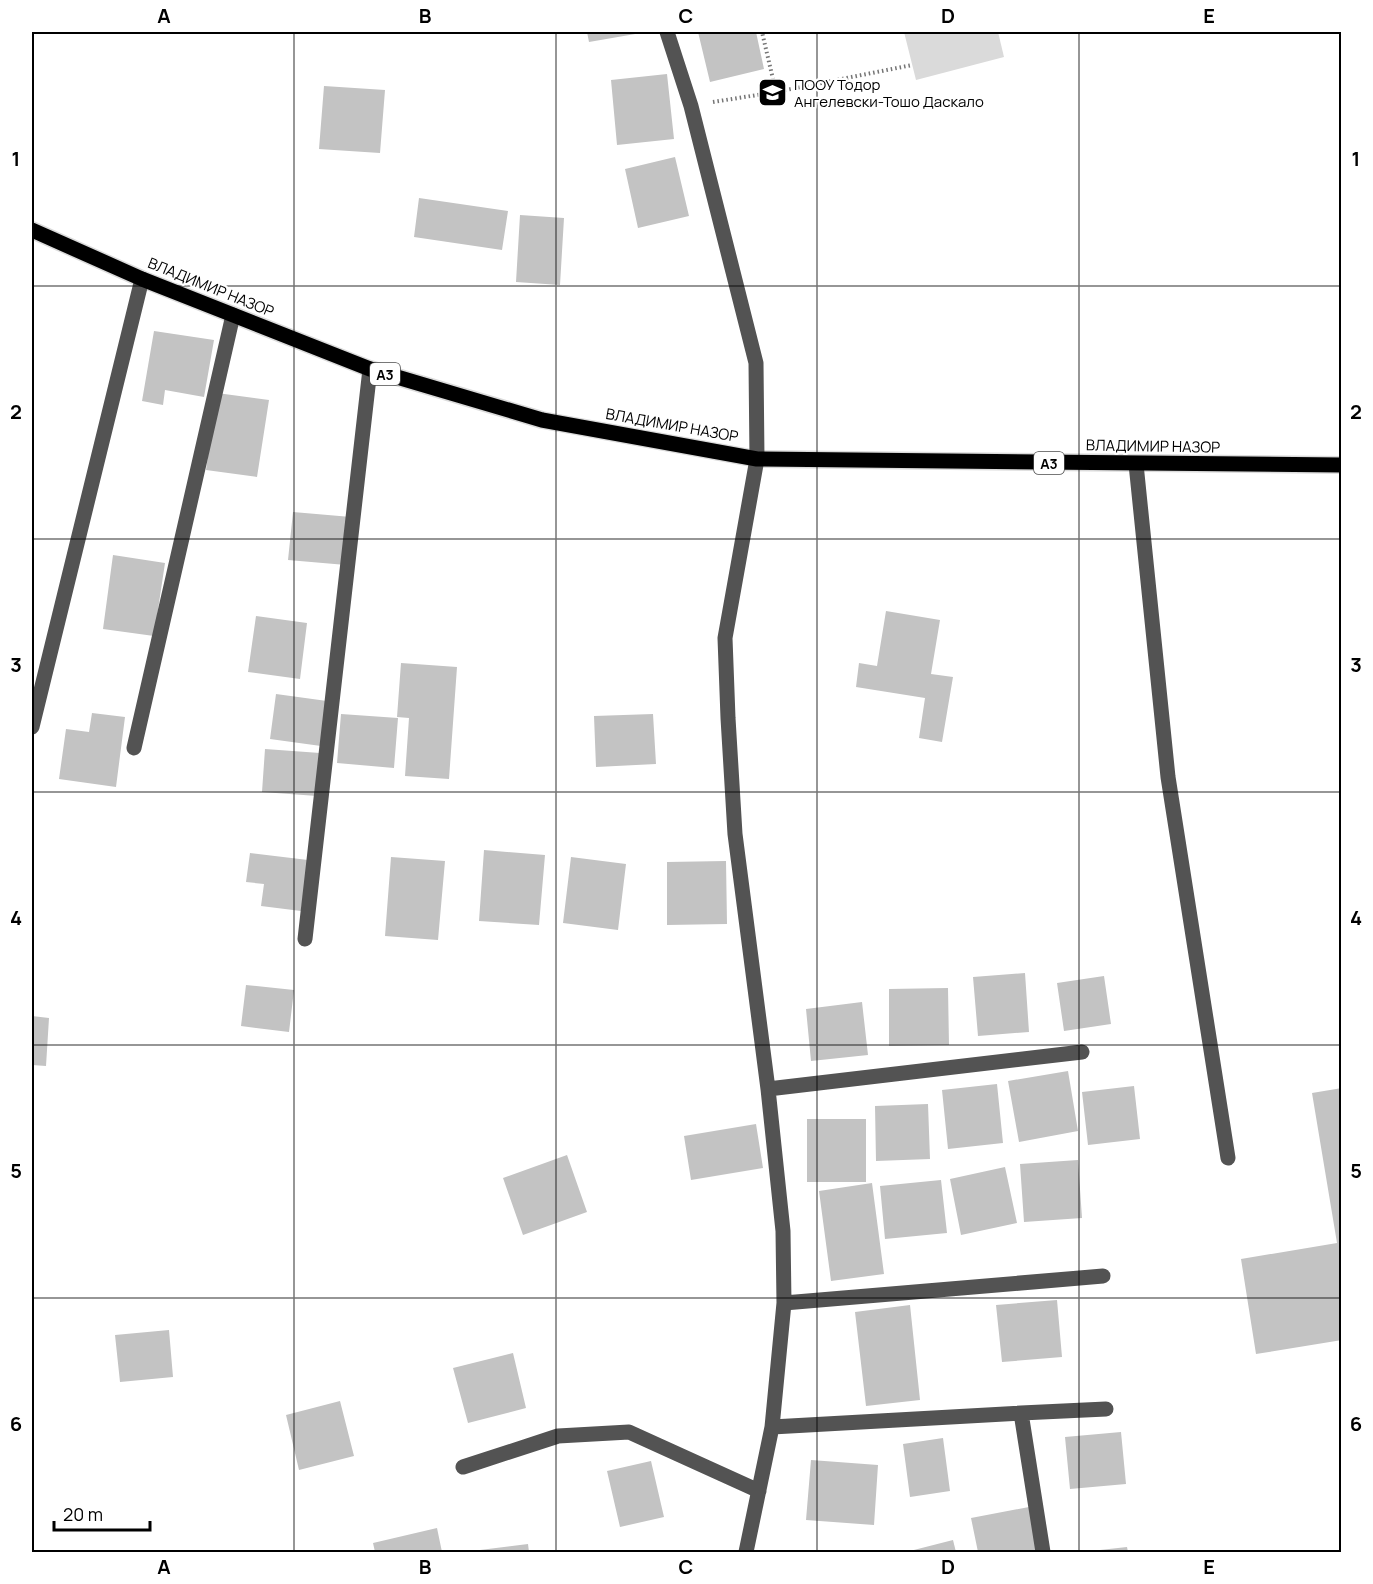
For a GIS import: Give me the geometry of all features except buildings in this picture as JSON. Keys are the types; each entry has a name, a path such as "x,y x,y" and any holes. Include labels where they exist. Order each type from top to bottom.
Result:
{"main road":[{"name":"ВЛАДИМИР НАЗОР","path":"32,230 142,279 370,369 542,420 757,459 1341,465"}],"street":[{"path":"667,32 691,106 756,363 757,459 725,638 735,834 768,1089 783,1231 784,1303 772,1427 746,1552"},
{"path":"32,727 142,279"},
{"path":"134,748 233,315"},
{"path":"305,939 370,369"},
{"path":"1136,464 1168,777 1228,1158"},
{"path":"768,1089 1082,1052"},
{"path":"784,1303 1103,1276"},
{"path":"772,1427 1106,1408"},
{"path":"1021,1413 1043,1552"},
{"path":"464,1467 558,1436 630,1432 759,1491"}],"path":[{"path":"762,32 776,92"},
{"path":"691,106 912,65"}],"shaded area":[{"path":"904,32 998,32 1004,57 916,80"}],"place":[{"name":"ПООУ Тодор Ангелевски-Тошо Даскало","path":"773,93"}]}
